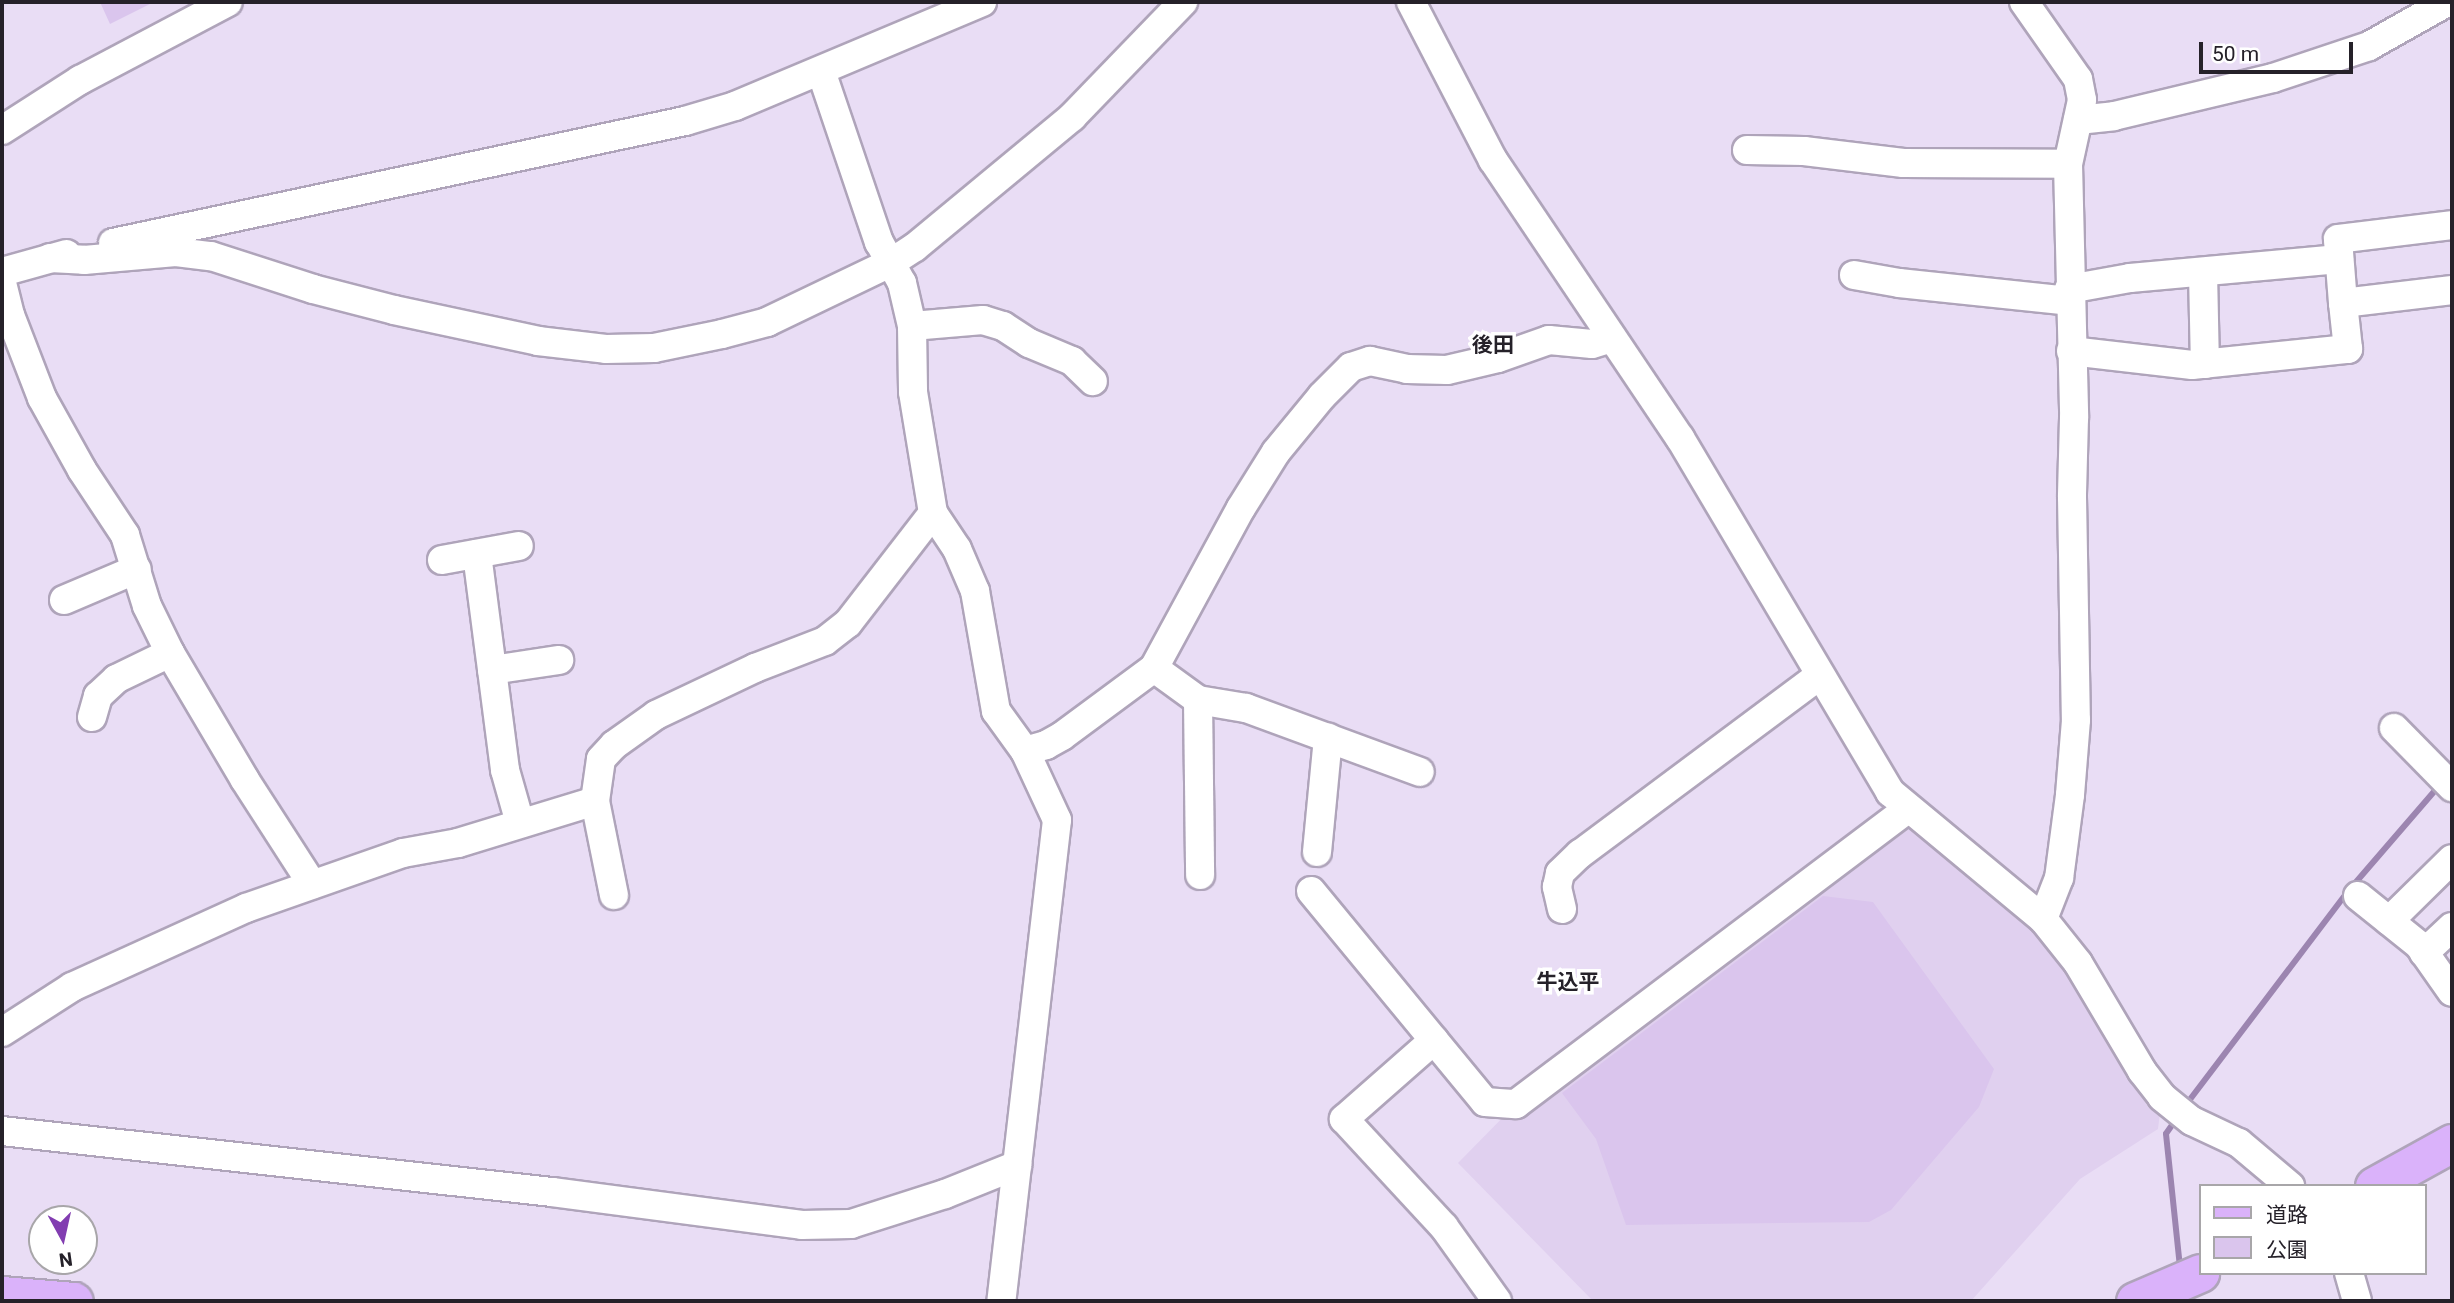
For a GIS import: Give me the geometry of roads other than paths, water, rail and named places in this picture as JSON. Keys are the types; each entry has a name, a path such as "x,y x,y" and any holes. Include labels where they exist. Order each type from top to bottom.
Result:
{"main road":[{"path":"2378,1184 2452,1143"},
{"path":"2135,1301 2198,1274"},
{"path":"2,1295 74,1301"}],"street":[{"path":"2,130 80,80 228,2"},
{"path":"2,272 50,258 685,121 735,106 982,2"},
{"path":"50,258 83,260 176,252 211,256 313,289 394,310 538,341 606,349 654,348 767,322 892,262 915,247 1072,117 1183,2"},
{"path":"1412,2 1493,160 1680,438 1873,768 1907,810 2043,919 2078,963 2142,1071 2162,1097 2192,1121 2239,1143 2288,1184"},
{"path":"2024,2 2078,79 2082,100 2068,164 2076,720 2059,878 2043,919"},
{"path":"2078,120 2137,111 2273,78 2370,46 2447,2"},
{"path":"821,71 879,242 902,284 912,326 914,391 933,513 957,549 975,591 996,711 1025,751 1056,820 1001,1301"},
{"path":"1747,149 1804,151 1903,163 2068,164"},
{"path":"2071,351 2192,365 2348,349 2338,239 2452,225"},
{"path":"1854,275 1899,283 2069,295 2130,278 2339,259"},
{"path":"2203,272 2206,364"},
{"path":"2,283 10,315 42,398 82,470 125,535 147,606 170,653 245,780 312,884"},
{"path":"2343,303 2452,290"},
{"path":"912,326 983,320 1003,326 1029,343 1072,361 1093,381"},
{"path":"1025,751 1046,746 1062,736 1154,668 1241,508 1276,452 1322,396 1351,367 1370,361 1407,369 1447,370 1487,361 1549,340 1592,344 1612,338"},
{"path":"614,895 595,801 601,759 614,745 656,715 755,668 824,641 848,623 933,513"},
{"path":"442,560 519,546"},
{"path":"477,554 505,770 520,823"},
{"path":"64,600 137,569"},
{"path":"92,717 98,696 116,679 170,653"},
{"path":"492,670 559,660"},
{"path":"1154,668 1198,700 1246,708 1420,772"},
{"path":"1562,909 1557,887 1560,873 1580,854 1819,676"},
{"path":"1198,700 1200,875"},
{"path":"2394,728 2452,787"},
{"path":"1317,852 1328,738"},
{"path":"2,1031 72,987 246,908 402,853 458,843 520,823 577,809 595,801"},
{"path":"1311,891 1485,1102 1516,1104 1907,810"},
{"path":"2389,921 2452,859"},
{"path":"2358,896 2424,953 2450,984"},
{"path":"2424,953 2452,927"},
{"path":"1434,1040 1344,1119 1444,1227 1497,1301"},
{"path":"2,1131 538,1190 802,1225 851,1224 945,1194 1017,1165"},
{"path":"2350,1275 2357,1301"}],"waterway":[{"path":"2185,1106 2350,889 2439,786"},
{"path":"2177,1118 2166,1134 2180,1268"}],"district":[{"name":"後田","path":"1493,345"},
{"name":"牛込平","path":"1568,982"}]}
